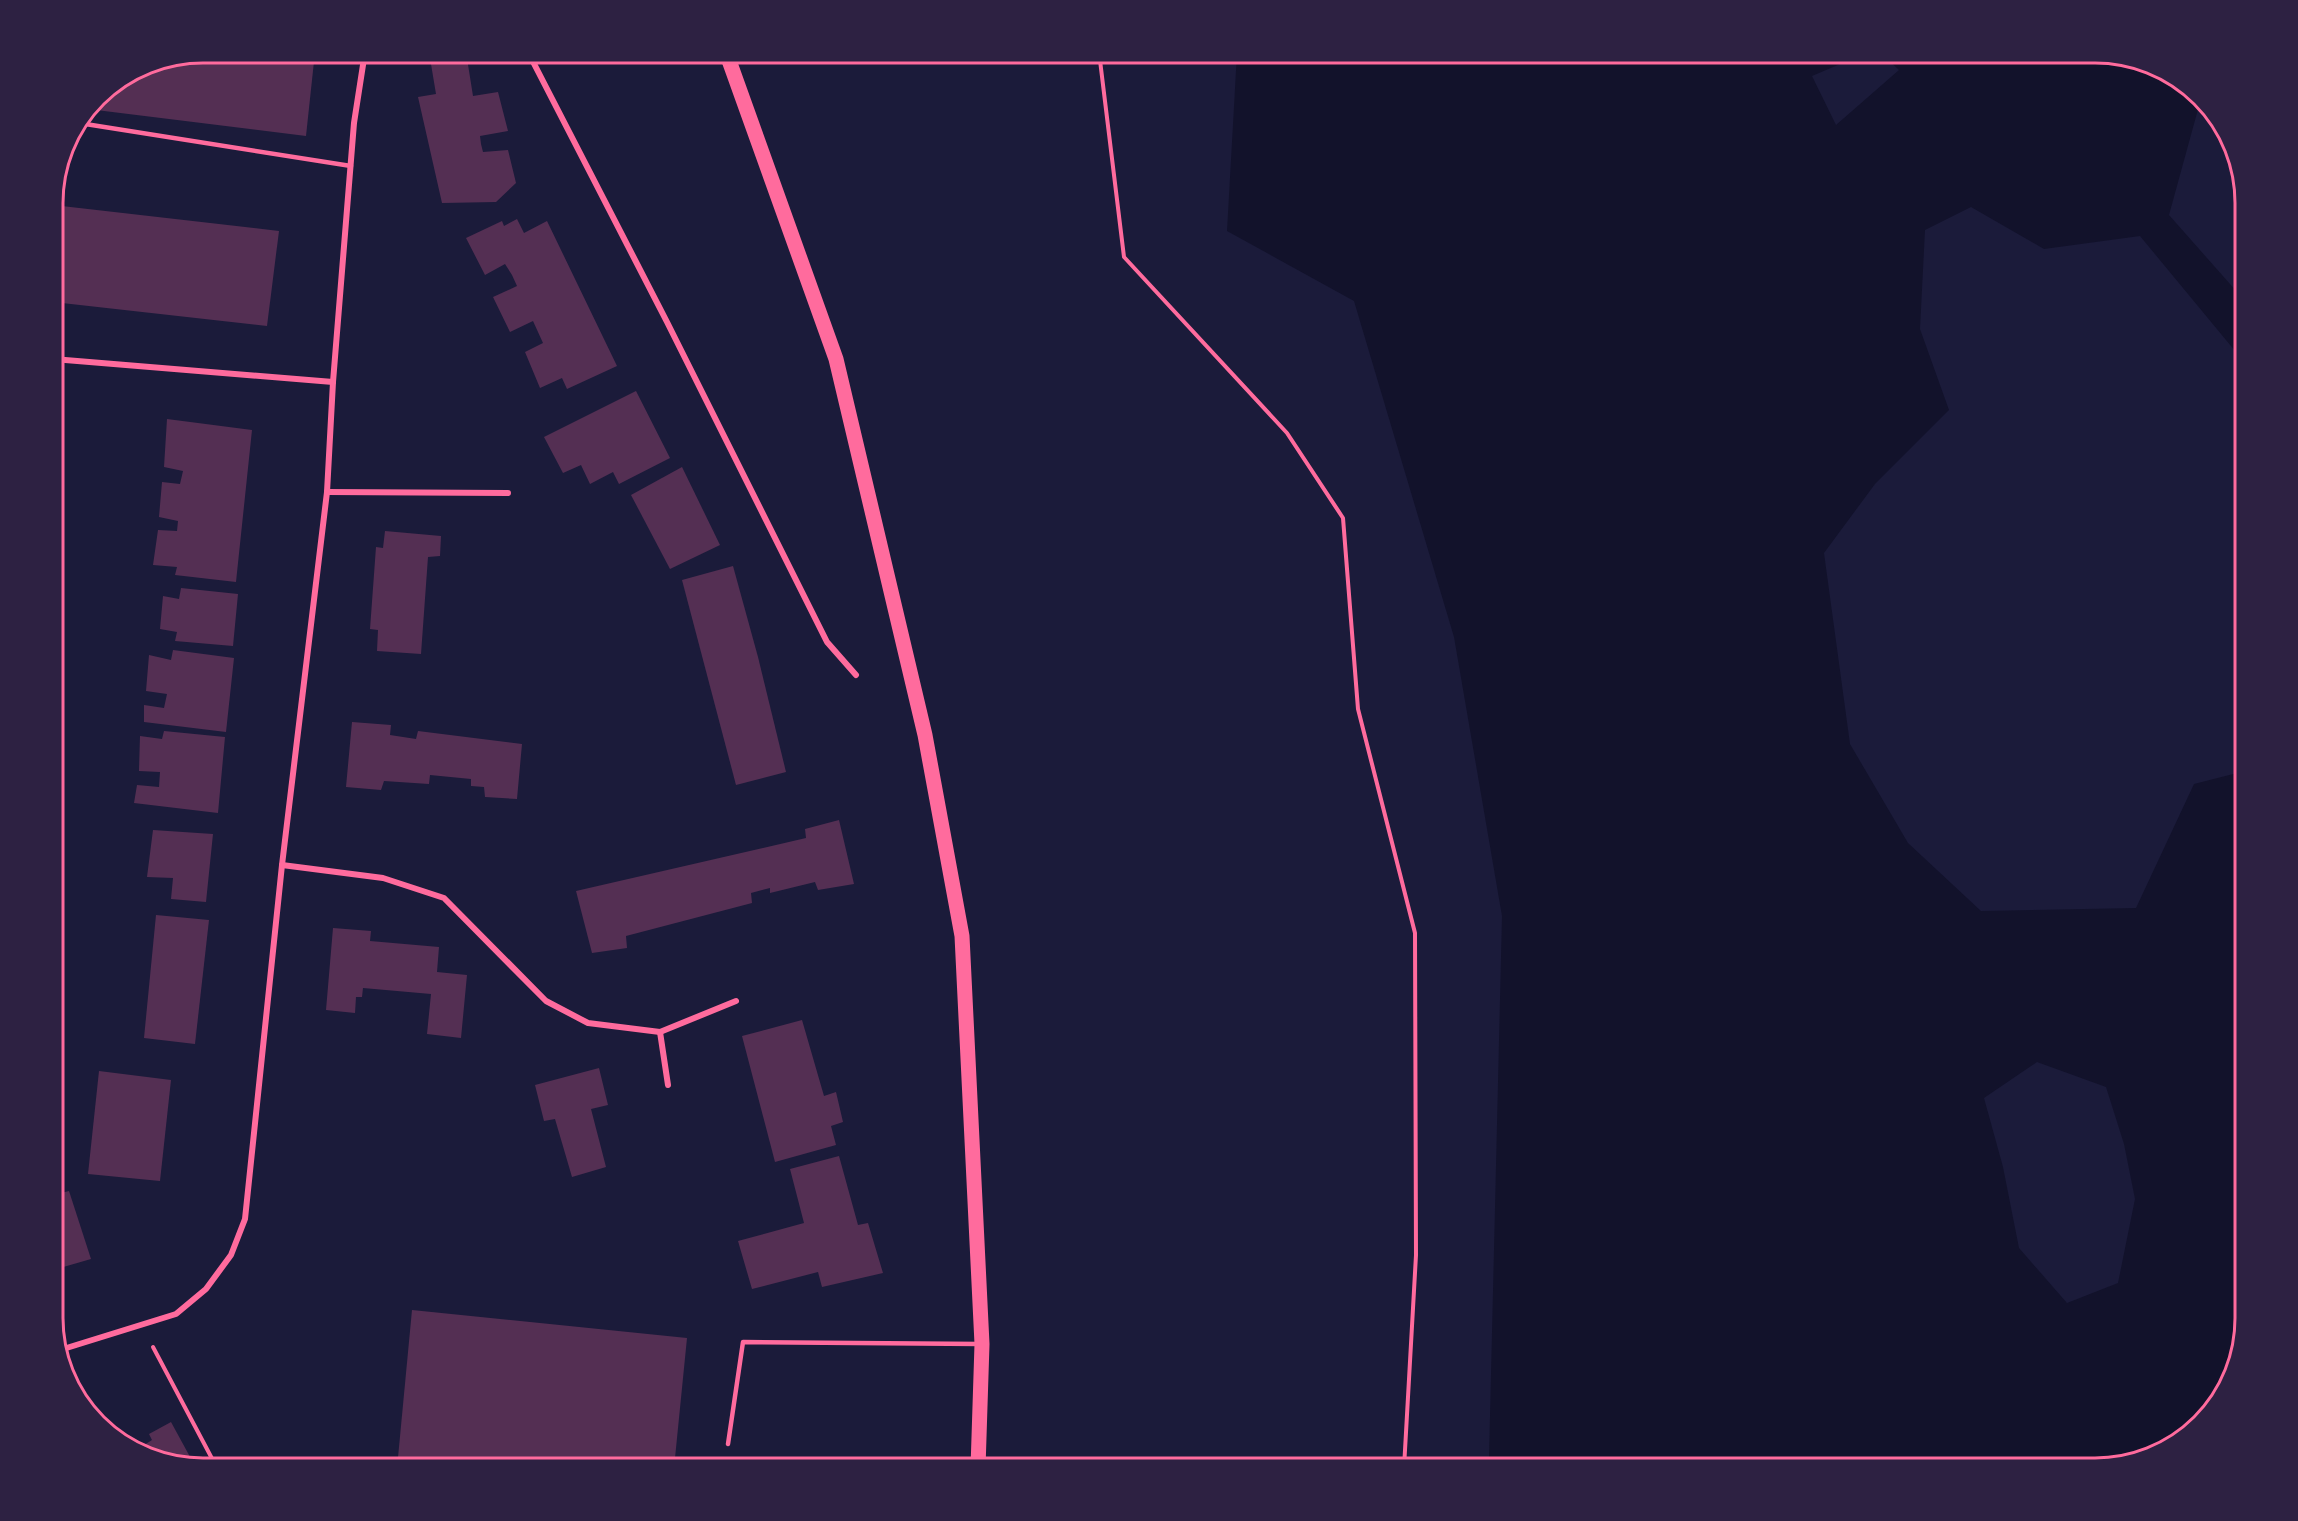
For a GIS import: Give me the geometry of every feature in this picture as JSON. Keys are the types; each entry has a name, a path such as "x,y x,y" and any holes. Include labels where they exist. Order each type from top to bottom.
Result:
{"main road":[{"path":"730,63 836,359 925,735 962,936 982,1344 978,1458"}],"street":[{"path":"66,1348 176,1314 207,1288 231,1255 245,1219 282,865 327,492 333,382 354,123 363,63"},
{"path":"534,63 667,322 826,642 856,675"},
{"path":"63,360 333,382"},
{"path":"327,492 508,493"},
{"path":"282,865 383,878 444,898 546,1001 588,1023 660,1032 736,1001"},
{"path":"660,1032 669,1085"}],"lane":[{"path":"87,124 351,166"},
{"path":"728,1444 743,1342 982,1344"}],"path":[{"path":"1100,63 1124,257 1287,433 1343,518 1358,709 1415,933 1416,1255 1405,1458"},
{"path":"141,1325 212,1458"}],"shaded area":[{"path":"1236,63 1843,63 1812,76 1836,125 1899,70 1892,63 2105,63 2140,70 2157,77 2173,87 2198,109 2169,215 2235,290 2235,351 2140,236 2044,249 1971,207 1925,230 1920,329 1949,410 1875,484 1824,553 1850,744 1908,843 1981,911 2136,908 2194,784 2235,774 2234,1337 2228,1363 2211,1396 2187,1423 2173,1434 2157,1444 2132,1453 2096,1458 1489,1458 1502,916 1454,637 1354,301 1227,231","holes":["2037,1062 2106,1087 2124,1144 2135,1199 2118,1283 2067,1303 2019,1248 2003,1167 1984,1098"]}],"building":[{"path":"314,63 306,136 99,110 118,92 141,77 184,64"},
{"path":"431,63 468,63 473,96 498,92 508,131 480,136 481,144 483,152 508,150 516,183 496,202 442,203 418,97 436,94"},
{"path":"63,206 279,231 267,326 63,303"},
{"path":"517,219 524,233 547,221 617,366 567,389 562,378 540,388 525,352 543,343 533,321 510,332 493,297 517,286 512,275 505,264 485,275 466,238 502,221 504,226"},
{"path":"636,391 670,458 619,484 613,472 590,484 581,465 563,473 544,437"},
{"path":"167,419 252,430 236,582 175,575 177,567 153,565 158,530 177,531 178,521 159,517 162,482 180,484 183,471 164,467"},
{"path":"682,467 720,545 670,569 631,495"},
{"path":"385,531 441,536 440,556 428,557 421,654 377,651 378,630 370,629 376,547 383,548"},
{"path":"733,566 786,772 736,785 682,580"},
{"path":"181,588 238,594 233,646 175,641 177,632 160,629 163,596 179,599"},
{"path":"173,650 234,658 226,732 144,722 144,705 164,708 167,694 146,691 149,655 171,660"},
{"path":"352,722 391,725 390,735 416,739 418,731 522,744 517,799 485,797 484,787 471,786 471,779 430,775 429,784 384,781 381,790 346,787"},
{"path":"164,731 225,737 218,813 134,803 137,785 159,787 160,772 139,771 140,736 162,739"},
{"path":"839,820 854,884 818,890 815,882 770,893 770,888 751,893 752,903 626,936 627,948 592,953 576,891 806,838 805,829"},
{"path":"153,830 213,834 206,902 171,899 173,878 147,877"},
{"path":"156,915 209,920 195,1044 144,1038"},
{"path":"333,928 371,931 370,941 439,947 437,972 467,975 461,1038 427,1034 431,994 363,988 362,997 356,997 355,1013 326,1010"},
{"path":"802,1020 824,1096 836,1092 843,1122 831,1126 836,1145 775,1162 742,1036"},
{"path":"599,1068 608,1105 591,1109 606,1167 572,1177 555,1119 544,1121 535,1085"},
{"path":"99,1071 171,1080 160,1181 88,1174"},
{"path":"839,1156 858,1225 868,1223 883,1273 822,1287 818,1272 752,1289 738,1241 804,1223 790,1169"},
{"path":"69,1191 91,1259 63,1267 63,1192"},
{"path":"412,1310 687,1338 675,1458 398,1458"},
{"path":"171,1422 190,1457 166,1453 145,1445 152,1440 149,1434"}]}
